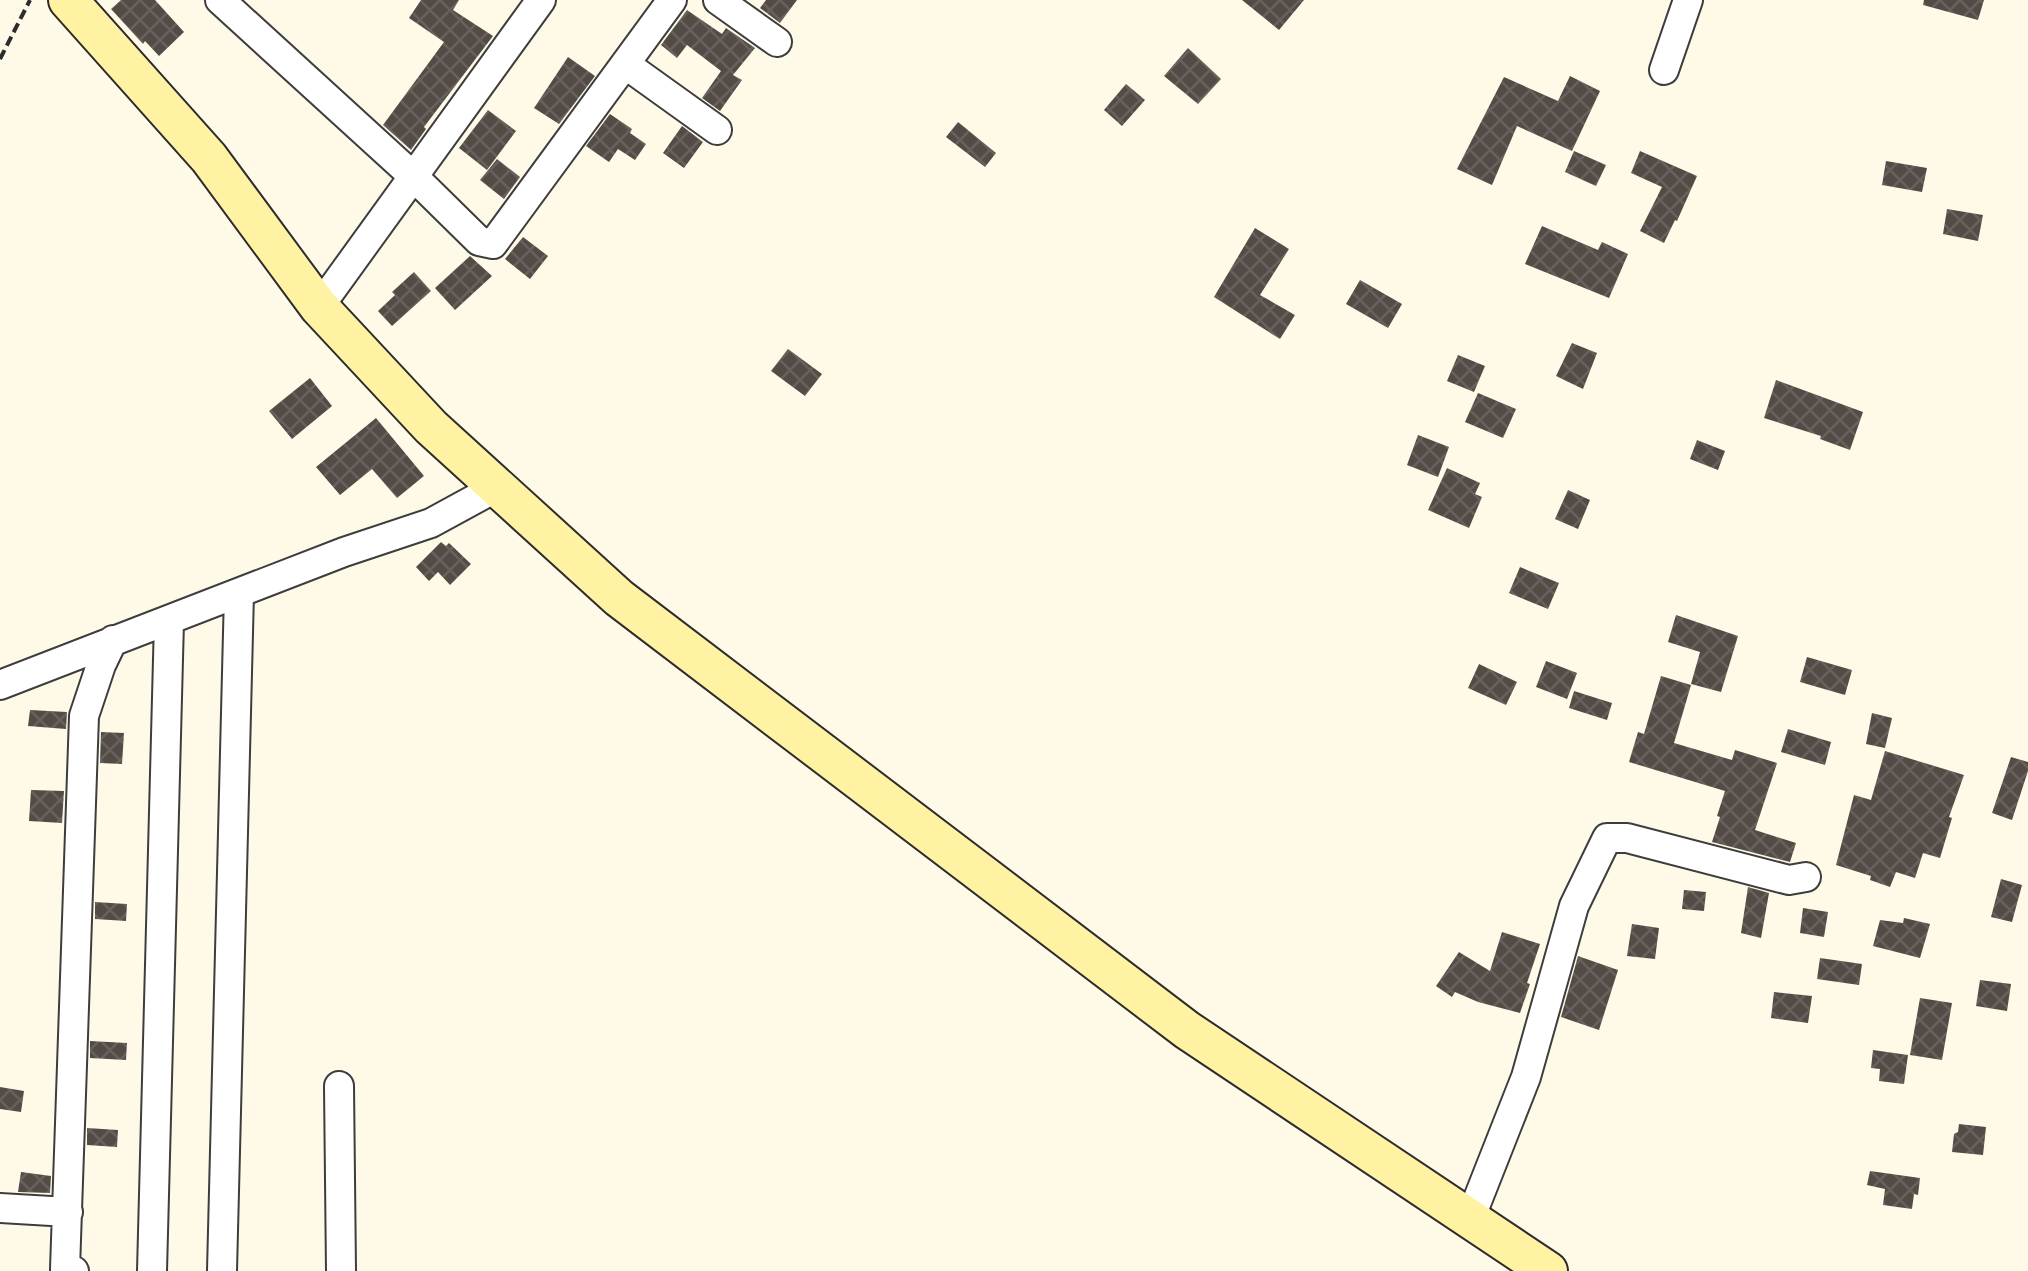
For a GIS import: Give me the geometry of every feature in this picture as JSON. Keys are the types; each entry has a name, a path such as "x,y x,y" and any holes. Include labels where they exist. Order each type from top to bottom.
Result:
{"street":[{"path":"68,0 209,158 319,307 431,427 619,598 1187,1030 1470,1219 1524,1264"},
{"path":"220,0 479,241 493,244 672,0"},
{"path":"319,307 541,0"},
{"path":"718,0 777,42"},
{"path":"1664,70 1688,0"},
{"path":"625,64 718,130"},
{"path":"0,684 431,522 497,487"},
{"path":"222,1271 239,593"},
{"path":"152,1271 169,621"},
{"path":"74,1271 65,1269 84,716 113,640"},
{"path":"1470,1219 1526,1077 1574,906 1607,838 1627,838 1790,880 1806,877"},
{"path":"339,1086 341,1271"},
{"path":"0,1208 68,1212"}],"path":[{"path":"0,59 30,0"}],"building":[{"path":"121,0 155,0 184,32 159,56 111,9"},
{"path":"421,0 459,0 453,10 493,36 411,150 383,125 444,42 409,18"},
{"path":"766,0 797,0 780,23 760,8"},
{"path":"1242,0 1304,0 1279,30"},
{"path":"1924,0 1984,0 1978,20 1923,5"},
{"path":"687,10 722,34 726,28 755,48 733,75 742,80 720,111 702,98 721,71 687,45 677,58 661,45"},
{"path":"1188,48 1221,79 1198,104 1164,76"},
{"path":"568,57 595,76 559,124 534,108"},
{"path":"1570,76 1600,91 1572,151 1517,126 1492,185 1457,169 1504,77 1558,101"},
{"path":"1126,84 1145,100 1122,126 1104,110"},
{"path":"488,110 516,131 487,170 459,148"},
{"path":"610,114 646,144 635,160 618,149 609,162 586,146"},
{"path":"958,122 996,153 985,167 946,137"},
{"path":"682,126 703,142 684,168 663,153"},
{"path":"1574,151 1606,165 1596,186 1565,172"},
{"path":"1640,151 1697,176 1664,243 1640,231 1662,187 1631,173"},
{"path":"497,159 520,177 504,199 480,180"},
{"path":"1886,161 1927,168 1922,192 1882,185"},
{"path":"1947,209 1983,215 1978,241 1943,234"},
{"path":"1542,226 1598,250 1602,242 1628,254 1609,298 1525,264"},
{"path":"1255,228 1289,249 1260,295 1295,315 1280,339 1214,297"},
{"path":"523,237 548,256 530,279 505,259"},
{"path":"470,256 492,276 455,310 435,288"},
{"path":"414,272 431,291 392,326 378,311"},
{"path":"1360,280 1402,304 1388,328 1346,304"},
{"path":"1572,343 1597,353 1583,389 1556,376"},
{"path":"788,349 822,374 805,396 771,371"},
{"path":"1458,355 1485,366 1474,392 1447,381"},
{"path":"310,378 332,406 292,439 269,411"},
{"path":"1776,380 1863,412 1850,450 1820,439 1821,436 1764,418"},
{"path":"1478,393 1516,409 1503,438 1465,422"},
{"path":"376,418 424,476 397,498 372,469 340,495 316,467"},
{"path":"1418,435 1449,447 1438,477 1407,465"},
{"path":"1697,440 1725,451 1718,470 1690,459"},
{"path":"1447,468 1480,483 1475,494 1482,497 1469,528 1428,510"},
{"path":"1568,490 1590,500 1578,529 1555,519"},
{"path":"441,542 446,546 449,543 471,564 450,585 438,572 429,581 416,567"},
{"path":"1520,567 1559,583 1548,609 1509,593"},
{"path":"1676,615 1738,636 1721,692 1691,684 1700,652 1668,642"},
{"path":"1807,657 1852,670 1845,695 1800,682"},
{"path":"1546,661 1577,673 1567,699 1536,687"},
{"path":"1479,664 1517,682 1506,705 1468,688"},
{"path":"1661,676 1691,685 1674,743 1732,760 1735,750 1777,763 1755,830 1796,843 1790,862 1712,842 1725,791 1629,762 1638,732 1644,734"},
{"path":"1574,691 1612,703 1607,720 1569,708"},
{"path":"30,710 67,712 66,729 28,726"},
{"path":"1872,713 1892,718 1885,748 1866,744"},
{"path":"1788,729 1831,742 1825,765 1781,752"},
{"path":"101,732 124,733 122,764 100,763"},
{"path":"1885,751 1964,775 1940,858 1923,853 1915,878 1896,872 1890,887 1870,880 1871,876 1836,865 1854,795 1871,800"},
{"path":"2011,757 2028,762 2012,820 1992,813"},
{"path":"31,790 64,791 62,823 29,821"},
{"path":"2001,879 2022,885 2012,922 1991,917"},
{"path":"1748,887 1769,893 1761,938 1741,933"},
{"path":"1684,890 1706,892 1704,911 1682,909"},
{"path":"95,902 127,904 126,921 95,919"},
{"path":"1803,908 1828,912 1824,937 1800,933"},
{"path":"1904,918 1930,924 1920,958 1873,946 1880,920 1903,923"},
{"path":"1632,924 1659,928 1655,959 1627,956"},
{"path":"1502,932 1540,944 1520,1013 1455,992 1452,997 1436,986 1459,952 1490,971"},
{"path":"1578,956 1618,970 1599,1030 1561,1017"},
{"path":"1820,958 1862,964 1859,985 1817,979"},
{"path":"1980,980 2011,984 2007,1011 1976,1006"},
{"path":"1774,992 1812,996 1808,1023 1771,1018"},
{"path":"1920,998 1952,1003 1942,1060 1910,1055"},
{"path":"90,1041 127,1043 126,1060 90,1058"},
{"path":"1873,1050 1908,1055 1904,1084 1879,1081 1880,1069 1871,1068"},
{"path":"0,1087 24,1091 21,1112 0,1109"},
{"path":"1959,1124 1986,1127 1983,1155 1952,1152"},
{"path":"87,1128 118,1130 117,1147 87,1145"},
{"path":"1870,1171 1920,1178 1912,1209 1883,1205 1885,1189 1867,1185"},
{"path":"21,1172 51,1176 50,1193 18,1192"}]}
